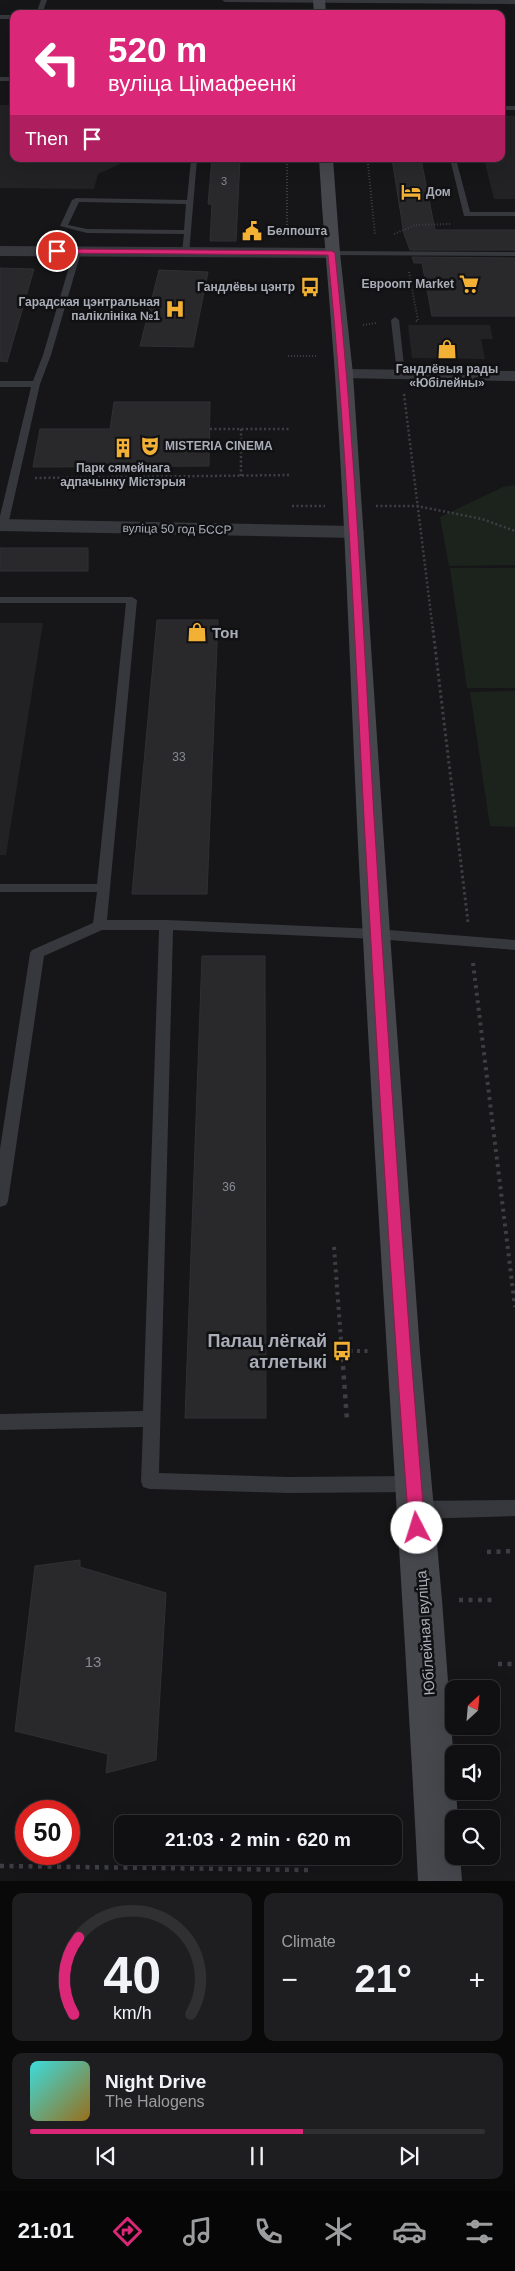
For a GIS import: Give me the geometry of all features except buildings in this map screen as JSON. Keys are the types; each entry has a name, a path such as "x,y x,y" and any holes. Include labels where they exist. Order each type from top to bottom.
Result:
{"main road":[{"name":"Юбілейная вуліца","path":"326,162 332,253 344,374 376,934 440,1881"}],"street":[{"path":"0,251 332,253"},
{"path":"344,374 515,376"},
{"name":"вуліца 50 год БССР","path":"2,525 354,532"}],"lane":[{"path":"225,0 484,4 515,2"},
{"path":"186,252 194,162"},
{"path":"454,162 467,214 515,214"},
{"path":"187,232 87,231 64,226 76,200 190,202"},
{"path":"2,525 36,384 47,355 76,252"},
{"path":"332,253 515,254"},
{"path":"396,320 401,374"},
{"path":"0,384 36,384"},
{"path":"0,600 132,600 100,925"},
{"path":"0,888 103,888"},
{"path":"0,1201 37,953 100,925 166,925 293,932 376,934 515,945"},
{"path":"166,925 150,1481 290,1485 515,1508"},
{"path":"0,1422 152,1420"}],"path":[{"path":"287,162 287,241"},
{"path":"368,162 376,242"},
{"path":"376,242 416,225 453,224"},
{"path":"361,326 396,320 418,321 407,259 376,242"},
{"path":"288,356 322,356"},
{"path":"401,374 515,1307"},
{"path":"210,429 289,429"},
{"path":"241,429 241,477"},
{"path":"14,478 291,475"},
{"path":"291,506 325,506"},
{"path":"373,506 417,506 482,519 515,530"},
{"path":"334,1247 347,1420"},
{"path":"488,1552 515,1551"},
{"path":"498,1664 515,1664"},
{"path":"0,1866 308,1870"}],"shaded area":[{"path":"0,105 10,105 10,162 124,162 98,174 94,189 0,188"},
{"path":"505,115 515,116 515,199 494,199 485,162 505,162"},
{"name":"Гандлёвыя рады «Юбілейны»","path":"408,325 490,325 493,339 481,339 485,359 412,358"},
{"path":"515,485 515,565 449,566 440,517 503,487"},
{"path":"450,568 515,568 515,688 467,688"},
{"path":"0,623 43,623 6,855 0,855"},
{"path":"515,691 515,827 490,826 470,692"}],"place":[{"name":"Дом","path":"411,192"},
{"name":"Белпошта","path":"252,231"},
{"name":"Евроопт Market","path":"469,284"},
{"name":"Гандлёвы цэнтр","path":"310,287"},
{"name":"Гарадская цэнтральная паліклініка №1","path":"175,309"},
{"name":"Гандлёвыя рады «Юбілейны»","path":"447,349"},
{"name":"MISTERIA CINEMA","path":"150,446"},
{"name":"Парк сямейнага адпачынку Містэрыя","path":"123,448"},
{"name":"Тон","path":"197,632"},
{"name":"Палац лёгкай атлетыкі","path":"342,1351"}],"route":[{"path":"57,251 332,253 344,374 376,934 403,1352 417,1528"}]}
